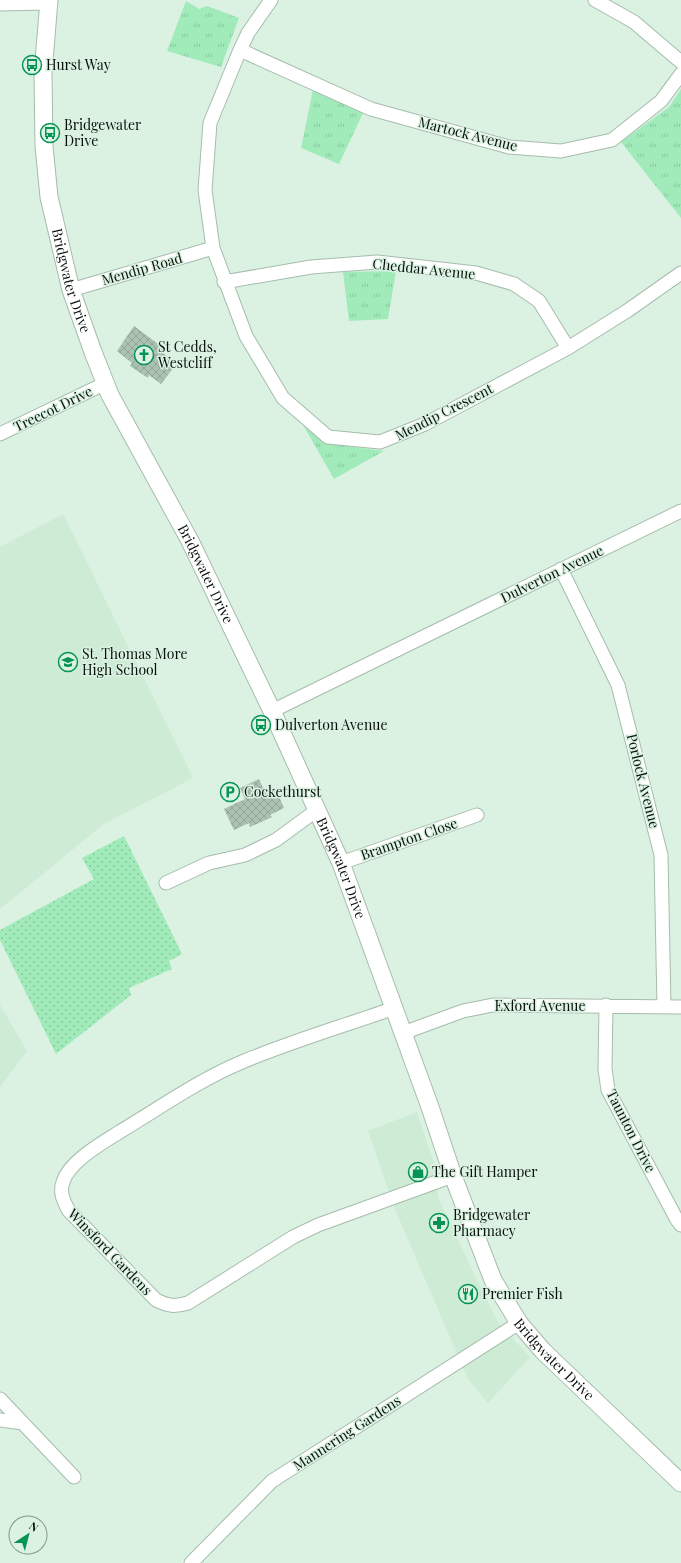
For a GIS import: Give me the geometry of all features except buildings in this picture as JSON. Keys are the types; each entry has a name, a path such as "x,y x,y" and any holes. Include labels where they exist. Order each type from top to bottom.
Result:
{"street":[{"name":"Mendip Crescent","path":"271,0 248,33 210,123 205,190 213,248 224,282 246,336 283,398 328,437 380,442 391,439 425,424 568,348 627,311 681,273"},
{"path":"596,0 634,22 681,62"},
{"path":"0,4 49,2"},
{"name":"Bridgwater Drive","path":"49,2 43,73 44,146 49,197 71,290 110,394 190,541 272,711 341,863 453,1176 493,1280 518,1323 543,1351 681,1483"},
{"name":"Martock Avenue","path":"240,50 371,109 509,147 561,151 612,140 661,101 681,74"},
{"name":"Mendip Road","path":"71,290 213,248"},
{"name":"Cheddar Avenue","path":"224,282 311,267 376,262 476,273 514,284 539,301 568,348"},
{"name":"Treecot Drive","path":"0,434 106,383"},
{"name":"Dulverton Avenue","path":"272,711 681,511"},
{"name":"Porlock Avenue","path":"561,569 618,685 661,854 664,1007"},
{"path":"166,883 209,864 245,855 276,840 318,810"},
{"name":"Brampton Close","path":"341,863 477,815"},
{"name":"Exford Avenue","path":"403,1034 462,1011 493,1005 681,1007"},
{"name":"Taunton Drive","path":"606,1006 605,1069 608,1090 681,1225"},
{"name":"Winsford Gardens","path":"394,1008 242,1062 201,1082 94,1148 68,1171 62,1182 63,1201 69,1211 156,1300 167,1305 178,1306 188,1303 293,1237 318,1225 453,1176"},
{"name":"Mannering Gardens","path":"191,1563 272,1481 518,1323"},
{"path":"0,1399 74,1477"},
{"path":"0,1420 23,1423"}],"shaded area":[{"name":"St. Thomas More High School","path":"63,514 193,778 104,824 0,909 0,547"},
{"path":"0,1005 27,1051 0,1087"},
{"path":"417,1112 436,1169 438,1197 498,1322 530,1357 488,1403 468,1379 395,1209 368,1131"}],"green space":[{"path":"186,1 199,9 207,6 239,18 221,67 167,51"},
{"path":"681,89 681,218 621,142 669,107"},
{"path":"313,90 363,113 339,164 301,148"},
{"path":"396,271 388,319 349,321 343,272"},
{"path":"302,423 330,444 384,451 334,479"},
{"path":"124,836 182,954 169,961 172,969 129,988 131,995 56,1054 0,940 0,930 94,879 82,858"}],"place":[{"name":"Hurst Way","path":"32,65"},
{"name":"Bridgewater Drive","path":"50,133"},
{"name":"St Cedds, Westcliff","path":"144,355"},
{"name":"St. Thomas More High School","path":"68,662"},
{"name":"Dulverton Avenue","path":"261,725"},
{"name":"Cockethurst","path":"230,792"},
{"name":"The Gift Hamper","path":"418,1172"},
{"name":"Bridgewater Pharmacy","path":"439,1223"},
{"name":"Premier Fish","path":"468,1294"}]}
